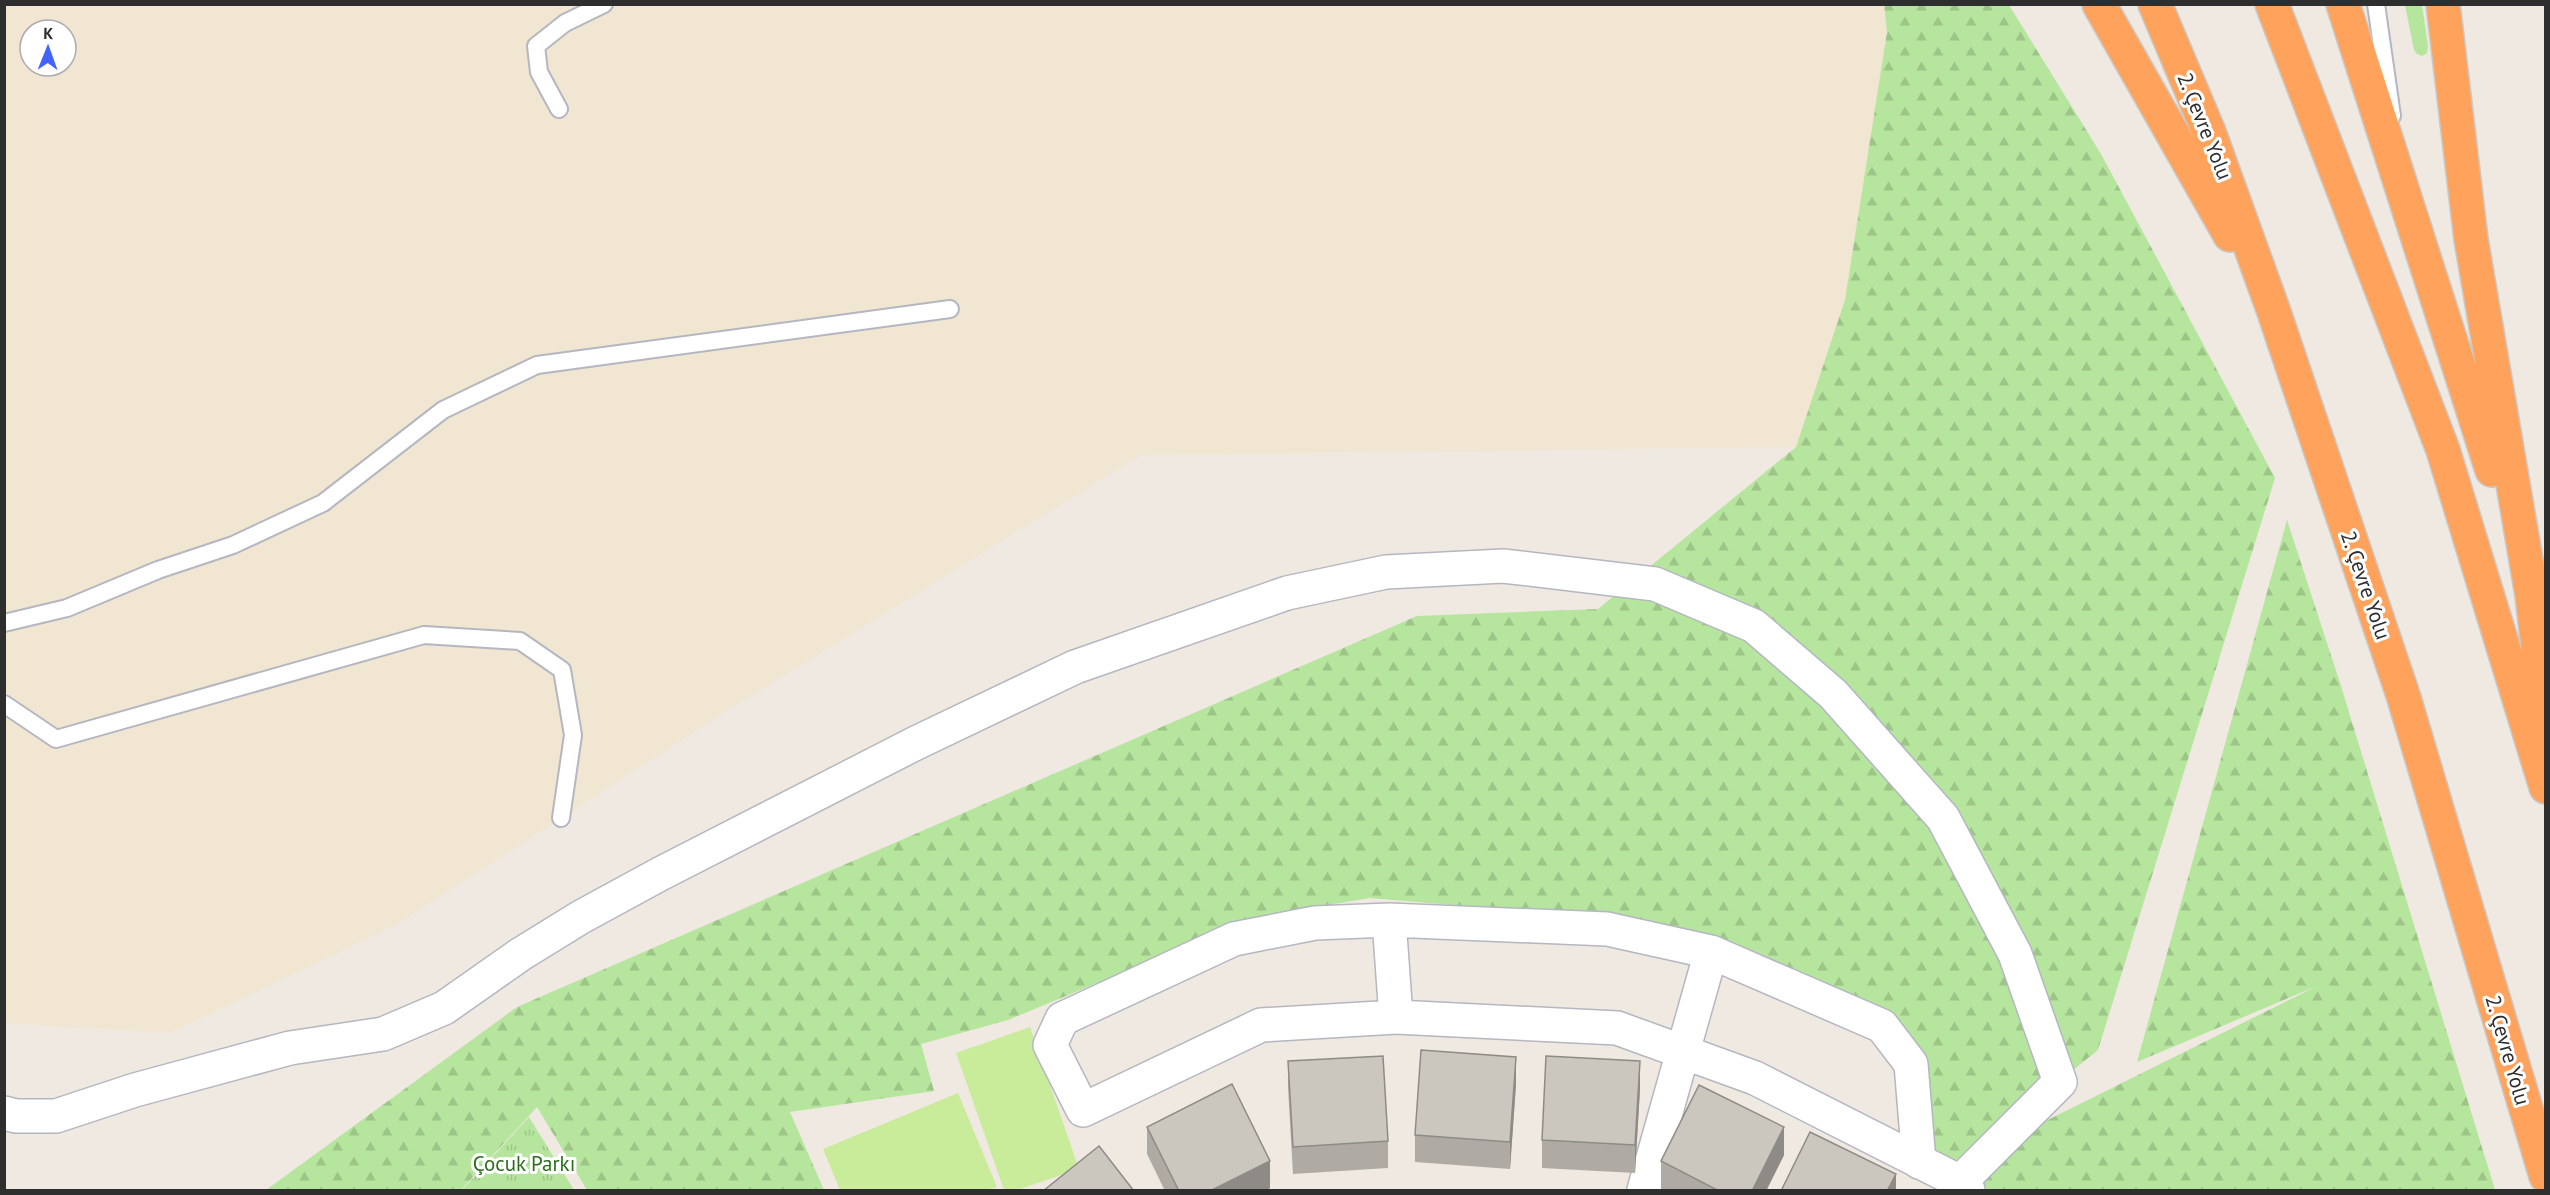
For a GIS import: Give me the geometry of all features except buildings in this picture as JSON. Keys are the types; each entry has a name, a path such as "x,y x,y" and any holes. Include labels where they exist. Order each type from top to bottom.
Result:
{"highway":[{"path":"2099,4 2274,312"},
{"name":"2. Çevre Yolu","path":"2155,4 2209,132 2274,312 2404,698 2546,1176"},
{"path":"2272,4 2443,450 2546,788"},
{"path":"2343,4 2532,595"},
{"path":"2443,4 2471,239 2532,595 2546,713"}],"street":[{"path":"4,1113 16,1116 56,1116 135,1090 290,1048 383,1034 444,1008 521,954 581,916 660,874 916,743 1075,667 1287,592 1386,572 1503,566 1655,584 1754,626 1833,694 1943,818 2015,954 2060,1082 1964,1186 1755,1078 1617,1028 1396,1017 1261,1025 1083,1110 1050,1045 1062,1020 1234,939 1315,923 1389,920 1607,929 1711,952 1882,1026 1911,1064 1919,1162"},
{"path":"1389,920 1396,1017"},
{"path":"1644,1191 1711,952"}],"lane":[{"path":"559,109 539,72 536,46 565,23 604,4"},
{"path":"2376,4 2402,185"},
{"path":"4,622 67,608 158,570 233,545 323,503 443,410 537,365 950,309"},
{"path":"4,704 56,739 424,635 520,641 562,670 573,735 561,818"}],"shaded area":[{"path":"1884,4 1887,32 1845,300 1796,447 1141,455 725,712 396,925 170,1033 5,1023 4,5"}],"green space":[{"path":"1884,4 2009,5 2101,154 2275,478 2098,1050 1955,1166 2317,986 2137,1062 2287,520 2341,686 2495,1190 1978,1190 1924,1160 1882,1013 1592,917 1370,898 1256,917 1008,1020 921,1044 934,1091 790,1112 824,1190 587,1190 537,1107 461,1190 266,1190 517,1007 1417,616 1598,609 1796,447 1845,300 1887,32"},
{"path":"2405,5 2422,5 2428,46 2427,53 2422,56 2414,50"},
{"path":"1030,1027 1079,1169 1017,1190 1004,1190 956,1053"},
{"path":"958,1093 997,1187 987,1190 840,1190 823,1149"},
{"name":"Çocuk Parkı","path":"529,1117 574,1190 462,1190"}]}
